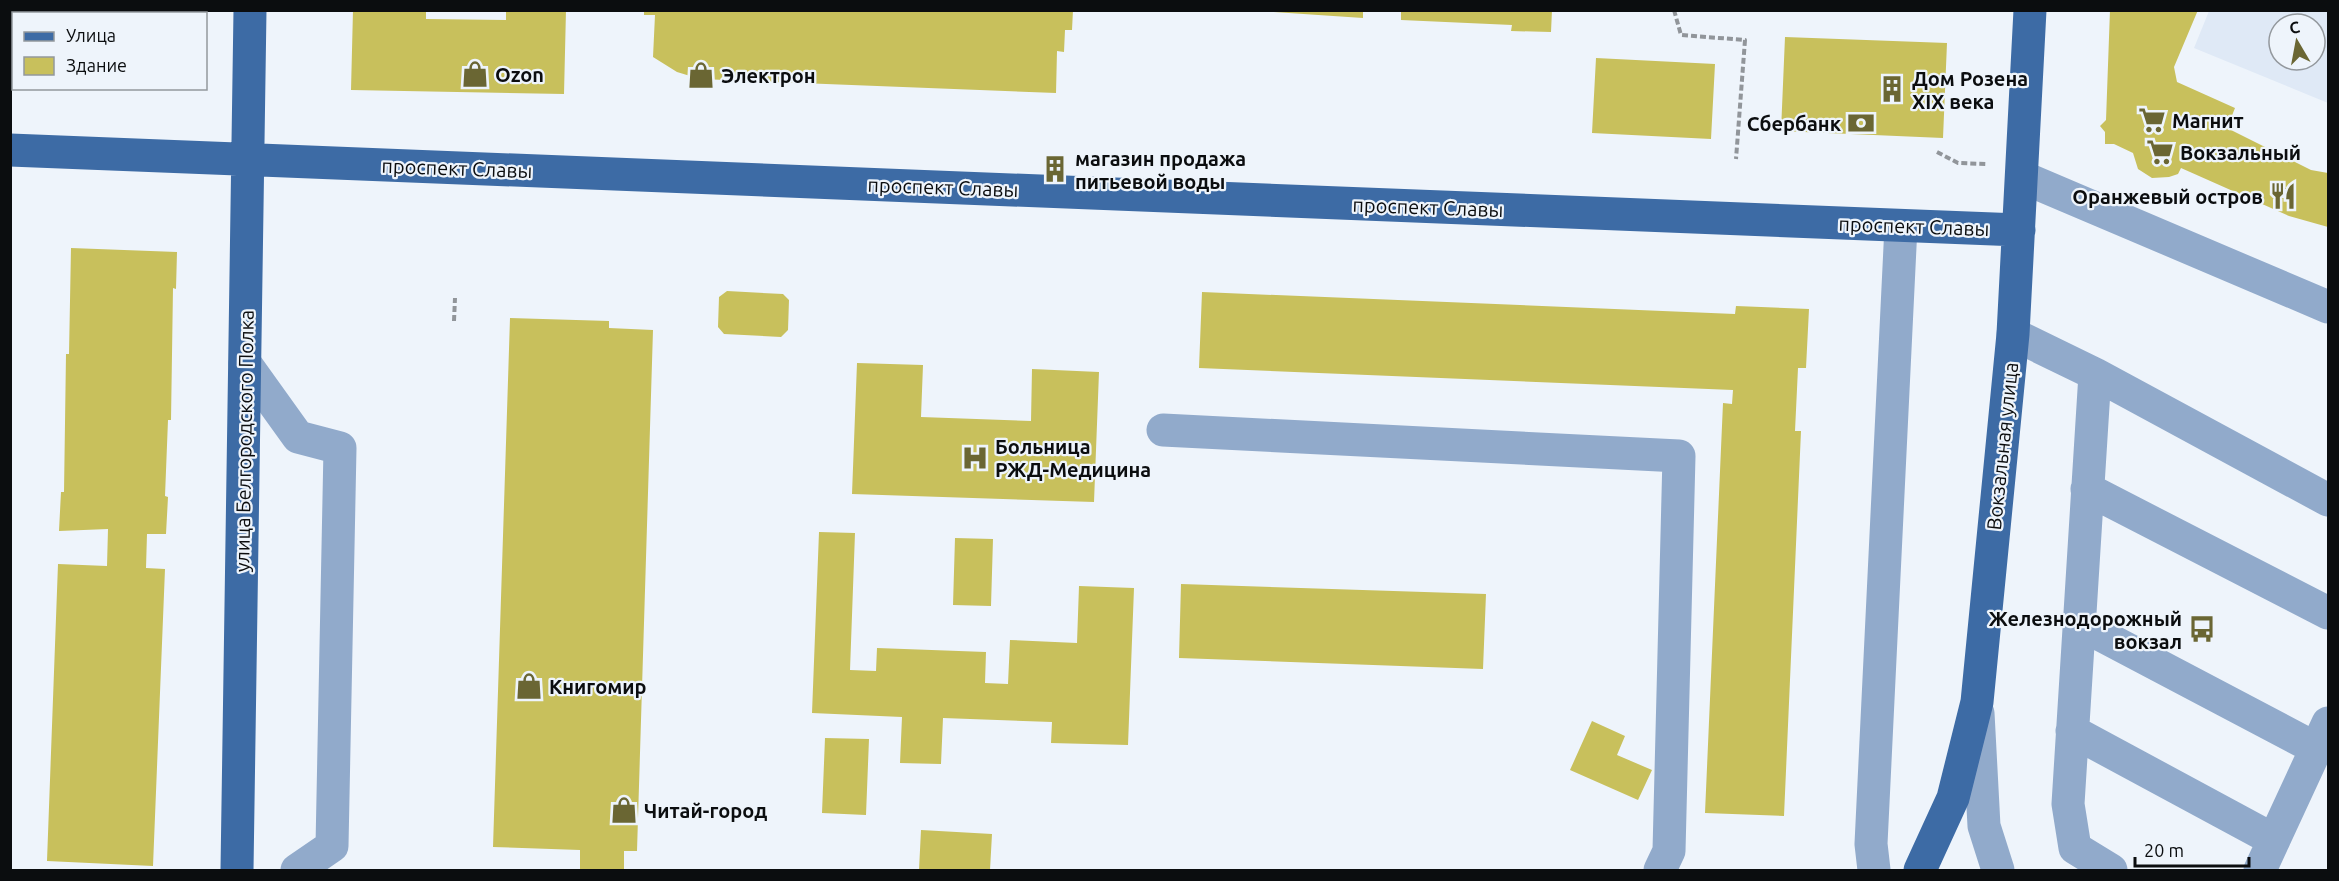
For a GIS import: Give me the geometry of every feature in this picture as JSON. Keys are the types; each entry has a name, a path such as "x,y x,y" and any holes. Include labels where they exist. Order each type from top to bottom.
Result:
{"main road":[{"name":"улица Белгородского Полка","path":"237,870 250,10"},
{"name":"Вокзальная улица","path":"1920,870 1953,798 1977,702 2013,334 2030,10"},
{"name":"проспект Славы","path":"10,150 2019,230"}],"lane":[{"path":"2022,177 2328,307"},
{"path":"1874,870 1871,844 1901,226"},
{"path":"2013,334 2095,374 2328,500"},
{"path":"245,363 298,437 340,448 332,846 297,870"},
{"path":"2095,374 2068,804 2075,848 2111,870"},
{"path":"1163,430 1679,456 1669,851 1660,870"},
{"path":"2087,489 2328,613"},
{"path":"2078,623 2323,736 2260,870"},
{"path":"1977,702 1984,826 1998,870"},
{"path":"2072,731 2274,840"}],"path":[{"path":"1674,10 1682,35 1746,40 1736,159"},
{"path":"454,321 455,298"}],"shaded area":[{"path":"2209,11 2328,11 2328,103 2194,48"}],"building":[{"path":"10,10 177,10 176,12 12,12 12,71 10,71"},
{"path":"353,10 426,10 426,19 506,20 506,10 566,10 564,94 351,90"},
{"path":"644,10 1073,10 1072,30 1065,30 1064,52 1057,51 1056,93 700,79 677,72 653,57 655,15 644,15"},
{"path":"1243,10 1363,10 1363,18"},
{"path":"1401,10 1552,10 1551,32 1511,31 1512,25 1401,20"},
{"path":"2110,10 2198,10 2174,67 2177,82 2235,108 2227,128 2311,170 2328,173 2328,227 2289,216 2181,168 2178,174 2152,178 2138,169 2133,153 2114,144 2105,144 2105,132 2100,126 2106,120"},
{"name":"Дом Розена XIX века","path":"1785,37 1947,43 1943,138 1781,131"},
{"path":"1596,58 1715,64 1711,139 1592,133"},
{"name":"магазин продажа питьевой воды","path":"1045,160 1064,161 1064,177 1045,178"},
{"path":"71,248 177,252 176,289 173,288 171,420 168,420 165,496 168,497 166,534 147,534 146,568 165,569 153,866 47,861 58,564 107,566 108,529 59,531 61,492 64,492 66,354 69,354"},
{"path":"727,291 783,294 789,300 788,330 781,337 724,334 718,327 719,297"},
{"path":"1202,292 1735,314 1736,306 1809,309 1806,368 1798,368 1795,431 1801,431 1784,816 1705,813 1723,403 1732,404 1733,390 1199,368"},
{"path":"510,318 609,321 609,328 653,330 637,851 624,851 624,870 580,870 580,850 493,847"},
{"name":"Больница РЖД-Медицина","path":"857,363 923,365 921,417 1031,421 1032,369 1099,372 1094,502 852,494"},
{"path":"819,532 855,533 850,670 876,671 877,648 986,652 985,683 1008,684 1010,640 1077,643 1079,586 1134,588 1128,745 1051,743 1052,722 943,718 941,764 900,763 902,717 812,713"},
{"path":"955,538 993,539 991,606 953,605"},
{"path":"1181,584 1486,594 1483,669 1179,658"},
{"path":"1592,721 1625,736 1617,755 1652,770 1638,800 1570,770"},
{"path":"825,738 869,739 866,815 822,813"},
{"path":"921,830 992,834 990,870 919,870"}],"place":[{"name":"Ozon","path":"475,74"},
{"name":"Электрон","path":"701,75"},
{"name":"Дом Розена XIX века","path":"1892,89"},
{"name":"Магнит","path":"2152,120"},
{"name":"Сбербанк","path":"1861,123"},
{"name":"Вокзальный","path":"2160,152"},
{"name":"магазин продажа питьевой воды","path":"1055,169"},
{"name":"Оранжевый остров","path":"2283,196"},
{"name":"Больница РЖД-Медицина","path":"975,458"},
{"name":"Железнодорожный вокзал","path":"2202,629"},
{"name":"Книгомир","path":"529,686"},
{"name":"Читай-город","path":"624,810"}]}
